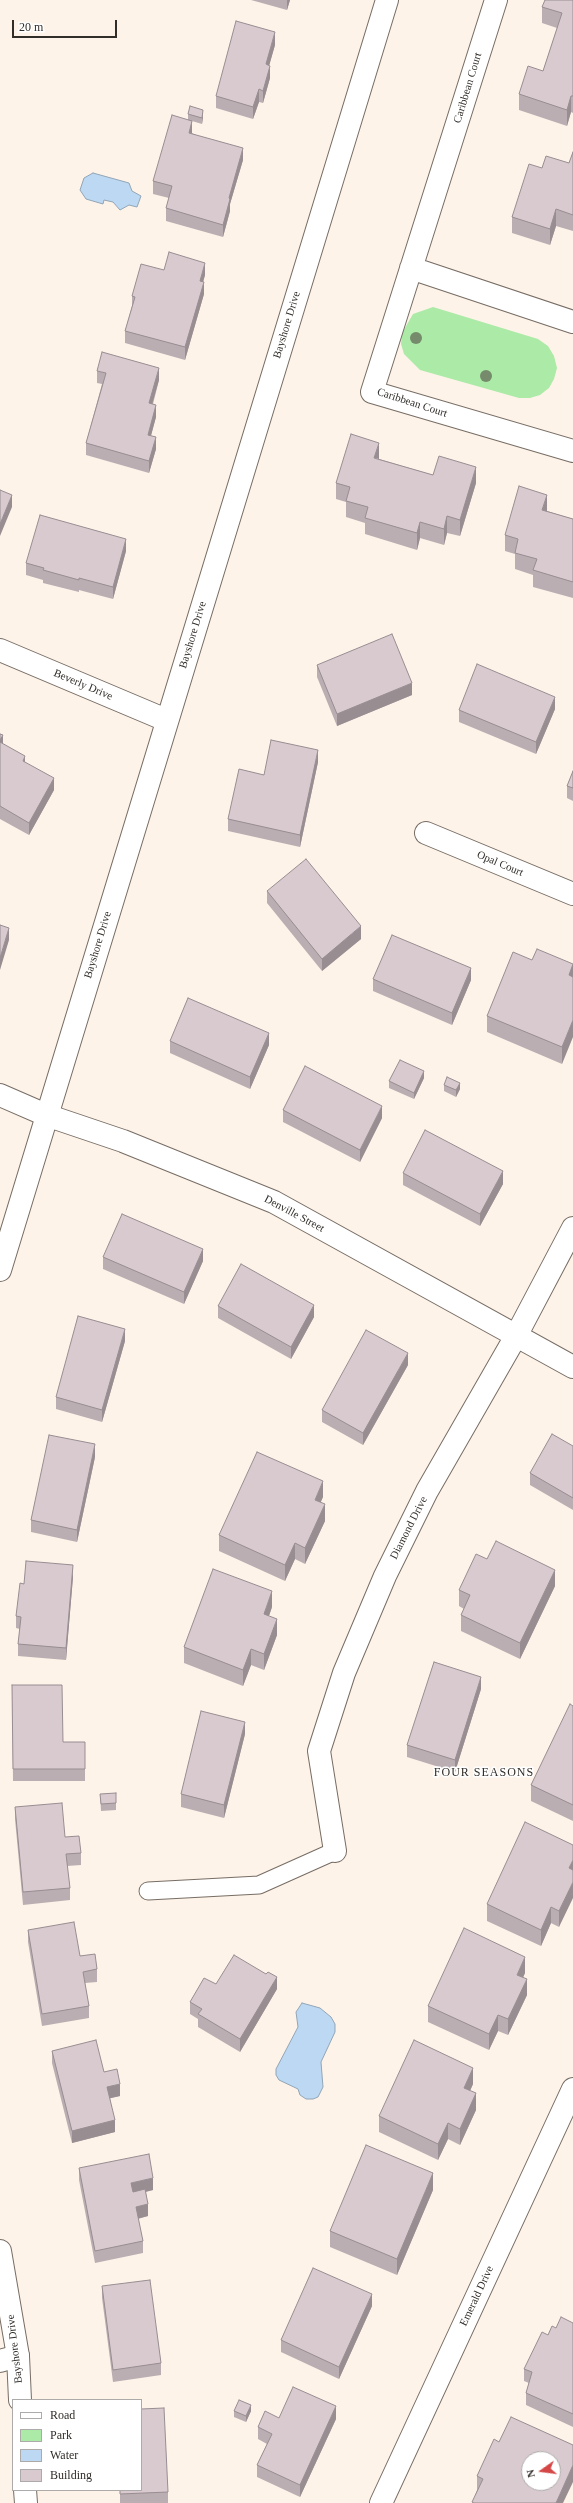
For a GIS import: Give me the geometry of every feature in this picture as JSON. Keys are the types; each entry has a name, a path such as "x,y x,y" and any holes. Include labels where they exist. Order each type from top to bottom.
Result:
{"street":[{"name":"Bayshore Drive","path":"0,1270 166,720 387,0"},
{"name":"Caribbean Court","path":"496,0 372,392 573,451"},
{"path":"411,268 573,322"},
{"name":"Beverly Drive","path":"0,650 166,720"},
{"name":"Opal Court","path":"426,833 573,894"},
{"name":"Denville Street","path":"0,1095 46,1115 123,1141 274,1202 573,1367"},
{"name":"Diamond Drive","path":"335,1851 319,1751 344,1673 385,1576 427,1491 516,1336 573,1228"},
{"name":"Emerald Drive","path":"381,2503 573,2089"},
{"name":"Bayshore Drive","path":"0,2251 9,2358 20,2399"},
{"path":"25,2491 26,2503"}],"lane":[{"path":"148,1891 259,1885 335,1851"}],"green space":[{"path":"433,307 538,339 548,346 554,356 557,368 554,379 549,388 540,395 530,398 519,398 420,370 404,354 401,344 402,333 413,314"}],"water":[{"path":"93,173 129,183 132,191 141,196 137,207 129,205 120,210 113,202 104,200 103,204 86,199 80,190 84,178"},
{"path":"302,2003 320,2008 331,2017 335,2024 335,2032 321,2062 323,2087 318,2097 313,2099 306,2099 300,2095 298,2089 279,2080 276,2075 276,2069 298,2027 296,2012"}],"building":[{"path":"545,0 573,0 573,96 571,96 567,110 519,94 528,66 543,71 562,13 542,7"},
{"path":"236,21 275,32 266,64 270,66 263,91 259,89 253,107 216,96"},
{"path":"190,106 203,110 202,118 188,114"},
{"path":"172,115 192,121 189,133 243,148 223,225 166,208 172,186 153,181"},
{"path":"573,152 573,215 556,209 550,229 512,217 529,164 542,168 546,156 569,163"},
{"path":"169,252 205,263 200,281 204,282 185,347 125,331 135,297 132,296 141,264 164,270"},
{"path":"102,352 159,368 149,403 156,405 148,435 156,437 149,461 86,443 106,373 97,371"},
{"path":"351,434 379,443 374,458 433,475 439,456 476,467 460,520 447,516 444,529 420,522 417,533 365,518 368,507 346,501 350,487 336,483"},
{"path":"519,486 547,495 542,510 573,519 573,582 533,570 537,559 515,553 518,539 505,535"},
{"path":"0,490 12,495 0,524"},
{"path":"40,515 126,539 113,587 79,578 79,580 43,570 44,568 26,563"},
{"path":"392,634 412,683 337,714 317,665"},
{"path":"477,664 555,697 536,742 459,710"},
{"path":"271,740 318,750 300,835 228,819 239,769 264,775"},
{"path":"0,742 25,756 23,761 54,778 29,823 0,806"},
{"path":"573,771 573,788 567,786"},
{"path":"306,859 361,926 322,959 267,891"},
{"path":"0,925 9,928 0,958"},
{"path":"392,935 471,968 452,1013 373,979"},
{"path":"537,949 573,964 569,975 573,977 573,1020 562,1047 487,1016 513,952 532,960"},
{"path":"188,998 269,1033 250,1077 170,1041"},
{"path":"400,1060 424,1071 414,1093 389,1081"},
{"path":"305,1066 382,1106 360,1150 283,1110"},
{"path":"447,1077 460,1083 456,1090 444,1085"},
{"path":"425,1130 503,1171 480,1214 403,1173"},
{"path":"122,1214 203,1249 184,1292 103,1257"},
{"path":"241,1264 314,1305 291,1347 218,1306"},
{"path":"78,1316 125,1329 102,1410 56,1397"},
{"path":"366,1330 408,1353 363,1433 322,1410"},
{"path":"552,1434 573,1446 573,1498 530,1473"},
{"path":"49,1435 95,1444 77,1530 31,1520"},
{"path":"257,1452 323,1481 315,1500 325,1504 305,1548 295,1543 285,1565 219,1535"},
{"path":"496,1541 555,1570 520,1643 461,1615 470,1595 459,1590 476,1554 487,1559"},
{"path":"26,1561 73,1565 66,1648 18,1644 21,1617 16,1616 20,1583 24,1584"},
{"path":"213,1569 272,1591 264,1614 277,1619 264,1654 251,1649 243,1670 184,1647"},
{"path":"434,1662 481,1677 455,1760 407,1745"},
{"path":"12,1685 62,1685 63,1742 85,1742 85,1769 13,1769"},
{"path":"570,1704 573,1706 573,1805 531,1785"},
{"path":"201,1711 245,1722 224,1805 181,1794"},
{"path":"116,1793 116,1803 101,1804 100,1794"},
{"path":"62,1803 65,1837 79,1836 81,1853 66,1854 70,1888 23,1892 15,1807"},
{"path":"525,1822 573,1845 573,1860 569,1868 573,1870 573,1882 559,1911 551,1907 541,1930 487,1904"},
{"path":"74,1922 80,1956 95,1954 97,1969 83,1972 89,2006 42,2014 28,1930"},
{"path":"464,1928 525,1957 517,1975 527,1979 508,2019 498,2015 489,2034 428,2006"},
{"path":"234,1955 266,1974 268,1972 277,1977 240,2039 198,2014 202,2009 190,2002 204,1978 216,1984"},
{"path":"96,2040 104,2072 117,2069 120,2084 107,2087 115,2120 72,2131 52,2051"},
{"path":"414,2040 473,2068 464,2088 476,2093 460,2129 448,2123 438,2144 379,2116"},
{"path":"366,2145 433,2173 397,2259 330,2231"},
{"path":"149,2154 153,2178 131,2183 133,2192 145,2189 148,2204 136,2207 143,2241 95,2251 79,2168"},
{"path":"313,2268 372,2294 339,2367 281,2340"},
{"path":"150,2280 161,2363 113,2370 102,2286"},
{"path":"561,2317 573,2323 573,2414 526,2393 532,2372 524,2369 542,2332 548,2335 552,2326 556,2328"},
{"path":"293,2387 336,2406 300,2485 257,2465 272,2434 258,2427 265,2411 279,2418"},
{"path":"239,2400 251,2405 246,2416 234,2411"},
{"path":"164,2408 168,2492 120,2494 120,2491 142,2491 142,2409"},
{"path":"511,2417 573,2445 573,2465 556,2503 472,2502 483,2479 477,2476 494,2439 499,2442"}],"district":[{"name":"FOUR SEASONS","path":"484,1773"}]}
